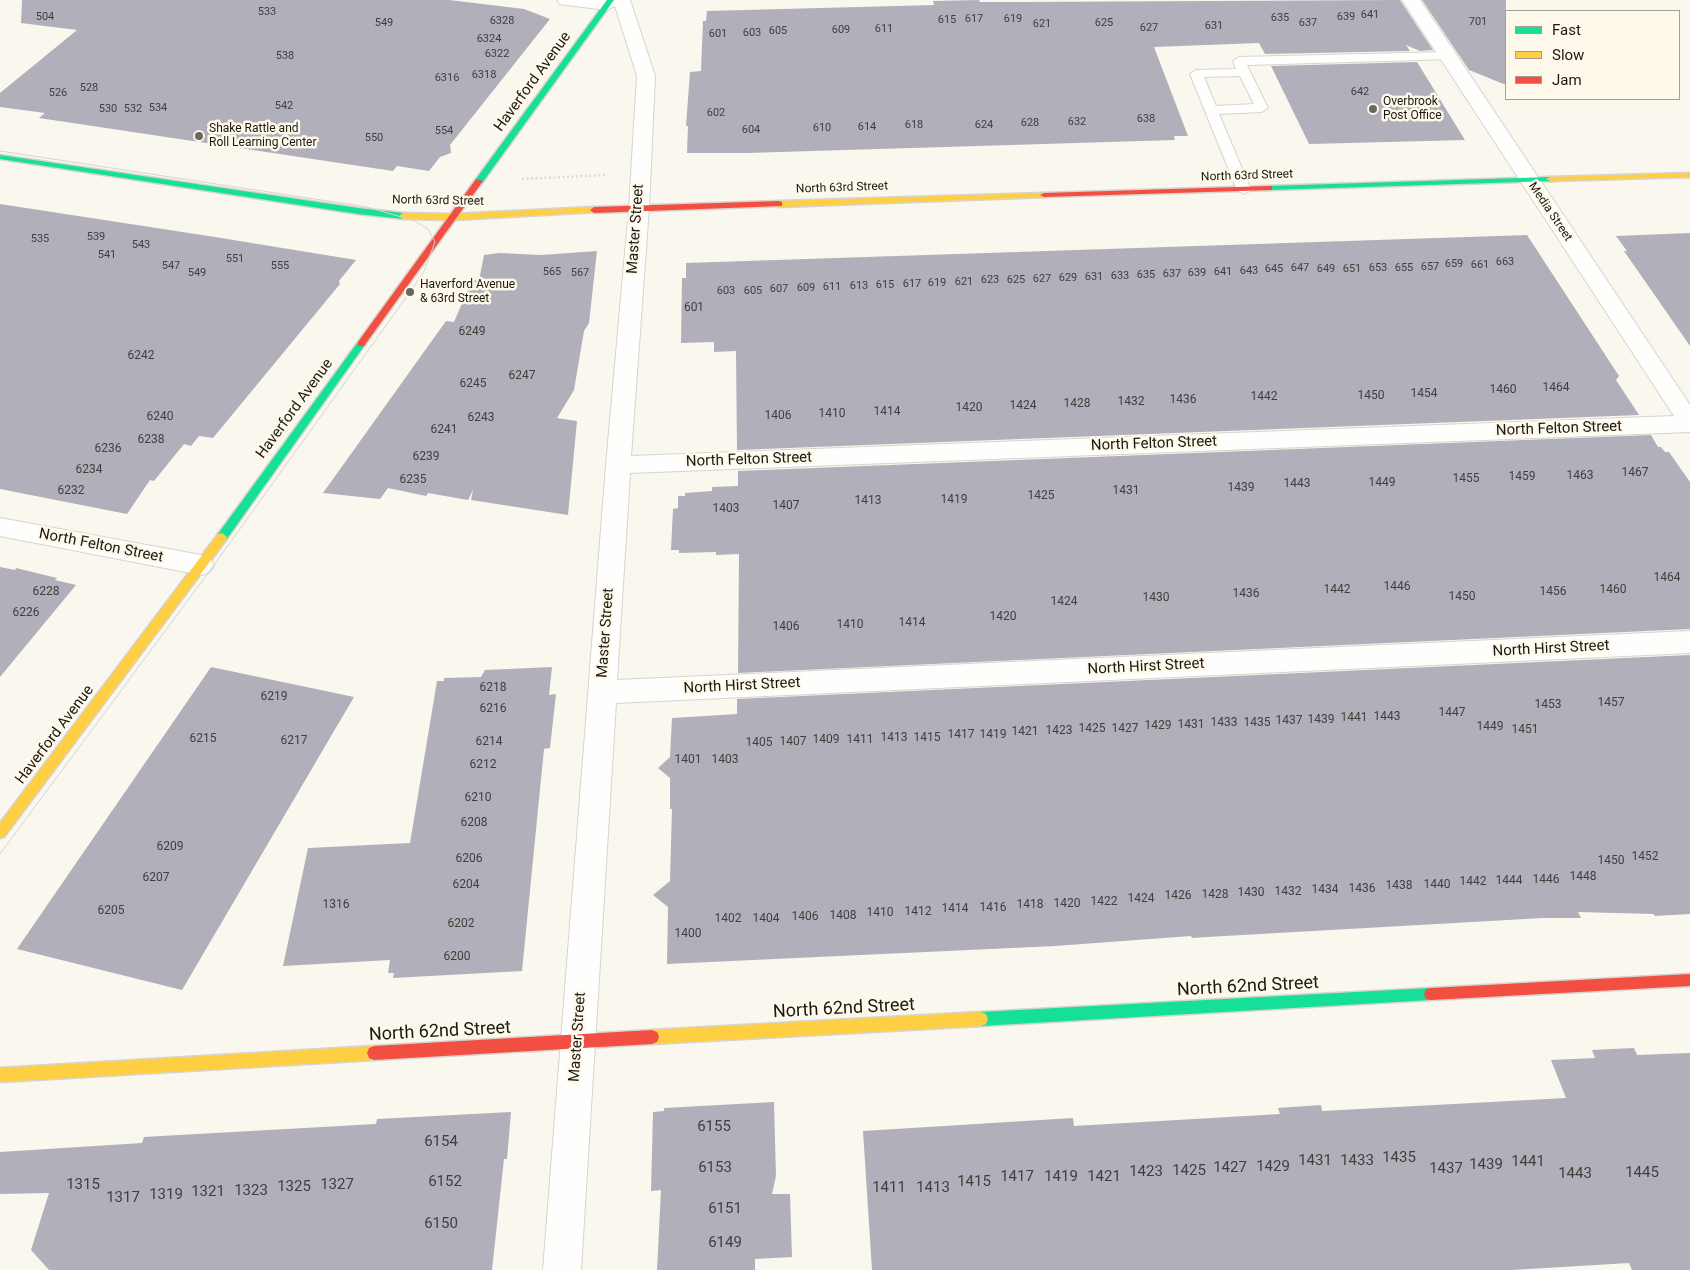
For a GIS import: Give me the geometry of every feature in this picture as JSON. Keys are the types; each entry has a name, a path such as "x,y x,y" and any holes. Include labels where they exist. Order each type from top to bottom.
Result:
{"main road":[{"name":"Haverford Avenue","path":"0,833 201,565 453,217 613,2"},
{"name":"North 63rd Street","path":"0,157 358,211 408,216 453,217 639,208 1690,175"},
{"name":"North 62nd Street","path":"0,1075 578,1041 1690,980"}],"street":[{"path":"566,0 613,2"},
{"name":"Media Street","path":"1411,0 1690,423"},
{"name":"Master Street","path":"562,1270 618,465 639,208 646,76 613,2"},
{"name":"North Felton Street","path":"618,465 1690,423"},
{"name":"North Felton Street","path":"0,527 201,565"},
{"name":"North Hirst Street","path":"602,692 1690,642"}],"lane":[{"path":"1211,110 1262,108 1239,61 1448,56"},
{"path":"1244,72 1196,74 1244,190"}],"path":[{"path":"517,179 610,174"}],"building":[{"path":"22,0 449,0 524,9 550,19 450,145 451,153 440,157 429,171 397,166 393,171 39,118 45,113 0,107 0,93 77,30 21,23"},
{"path":"979,0 980,2 1021,2 1400,0 1433,50 1420,51 1406,45 1410,51 1265,54 1259,43 1154,47 1188,136 1174,136 1175,140 747,153 687,153 688,126 686,126 690,72 701,71 703,21 706,21 707,11 934,5 933,1"},
{"path":"1422,0 1506,0 1505,85 1469,70"},
{"path":"1417,62 1465,140 1309,144 1271,66"},
{"path":"0,204 356,260 339,281 340,284 213,438 199,436 191,446 184,444 154,481 150,480 127,514 0,489"},
{"path":"1690,233 1690,346 1624,251 1627,251 1616,236"},
{"path":"1527,235 1619,376 1616,380 1639,415 737,450 736,351 714,352 714,342 681,343 682,278 686,278 686,263"},
{"path":"597,251 589,323 584,331 574,390 557,418 577,421 568,515 471,500 473,490 468,500 428,493 426,496 388,488 380,499 323,493 446,321 454,322 472,280 479,280 484,255 499,253 541,255"},
{"path":"1651,435 1658,447 1661,447 1665,452 1669,452 1690,482 1690,629 738,673 739,554 716,555 716,552 679,553 679,550 671,550 673,509 678,508 678,496 685,496 685,493 712,491 712,487 738,486 738,471"},
{"path":"0,567 15,570 16,568 57,578 55,580 76,585 0,677"},
{"path":"1690,655 1690,914 1655,916 1653,914 1578,912 1581,918 1543,918 1192,938 1191,936 1055,946 667,964 668,907 653,895 670,881 672,809 670,809 670,778 658,768 670,757 672,718 737,714 737,699"},
{"path":"211,667 354,697 182,990 17,949"},
{"path":"552,667 549,695 556,694 550,748 544,749 522,971 393,978 394,973 388,973 390,960 283,966 308,848 410,843 437,681 444,681 444,678 481,677 485,670"},
{"path":"1634,1048 1637,1055 1690,1053 1690,1270 1632,1270 1629,1263 1512,1270 872,1270 863,1131 1073,1118 1074,1126 1280,1114 1278,1108 1321,1105 1322,1111 1566,1098 1551,1060 1595,1058 1592,1050"},
{"path":"774,1102 776,1176 772,1194 790,1194 792,1257 755,1259 755,1270 657,1270 661,1190 651,1191 653,1112 664,1111 664,1108"},
{"path":"511,1112 507,1159 504,1159 492,1270 49,1270 31,1250 49,1193 0,1194 0,1152 142,1143 144,1137 376,1124 377,1119"}],"tram line":[{"path":"0,151 367,207 415,221 428,229 435,242 424,271 410,292 214,565 0,854"}],"traffic: fast":[{"path":"479,181 611,0"},
{"path":"0,157 358,211 403,216"},
{"path":"1269,188 1550,179"},
{"path":"222,537 361,344"},
{"path":"981,1019 1431,994"}],"traffic: slow":[{"path":"1550,179 1690,175"},
{"path":"779,204 1044,195"},
{"path":"403,216 453,217 594,210"},
{"path":"0,833 222,537"},
{"path":"652,1037 981,1019"},
{"path":"0,1075 374,1053"}],"traffic: jam":[{"path":"361,344 479,181"},
{"path":"1044,195 1269,188"},
{"path":"594,210 779,204"},
{"path":"1431,994 1690,980"},
{"path":"374,1053 652,1037"}],"place":[{"name":"Overbrook Post Office","path":"1373,109"},
{"name":"Shake Rattle and Roll Learning Center","path":"199,136"},
{"name":"Haverford Avenue & 63rd Street","path":"410,292"}]}
